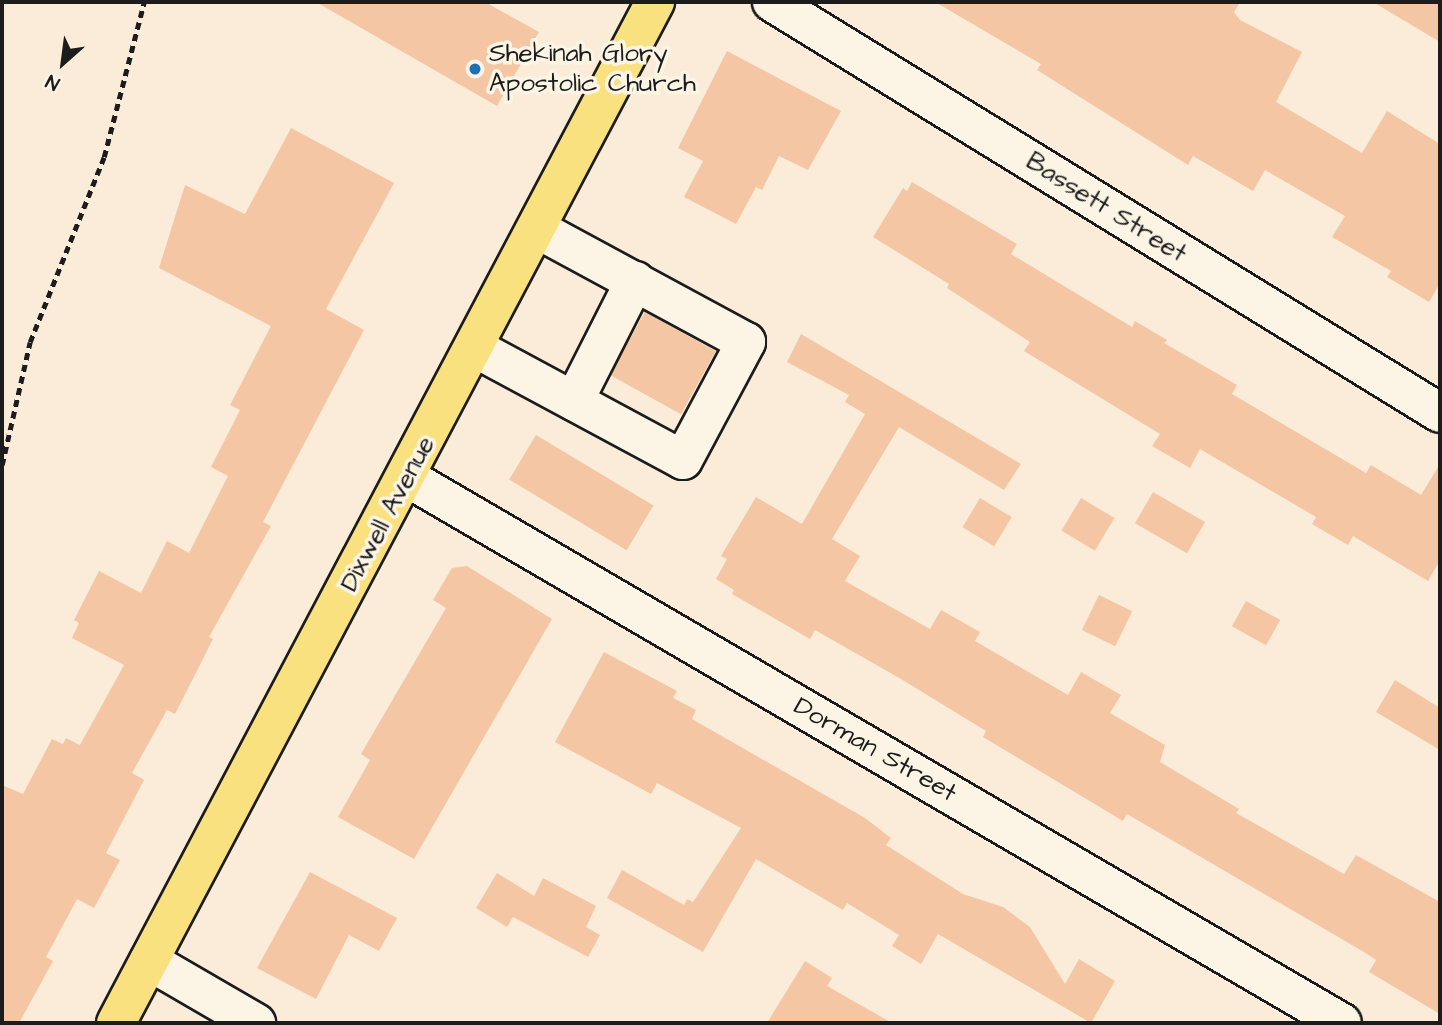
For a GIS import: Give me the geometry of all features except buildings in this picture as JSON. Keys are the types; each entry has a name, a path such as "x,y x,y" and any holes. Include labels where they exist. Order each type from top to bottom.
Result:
{"main road":[{"name":"Dixwell Avenue","path":"116,1023 408,478 655,2"}],"street":[{"name":"Bassett Street","path":"772,2 1440,414"},
{"path":"475,348 683,460 746,342 537,229"},
{"path":"573,401 635,281"},
{"name":"Dorman Street","path":"408,478 1342,1023"},
{"path":"149,961 256,1023"}],"path":[{"path":"2,465 30,342 104,157 144,2"}],"place":[{"name":"Shekinah Glory Apostolic Church","path":"475,69"}]}
